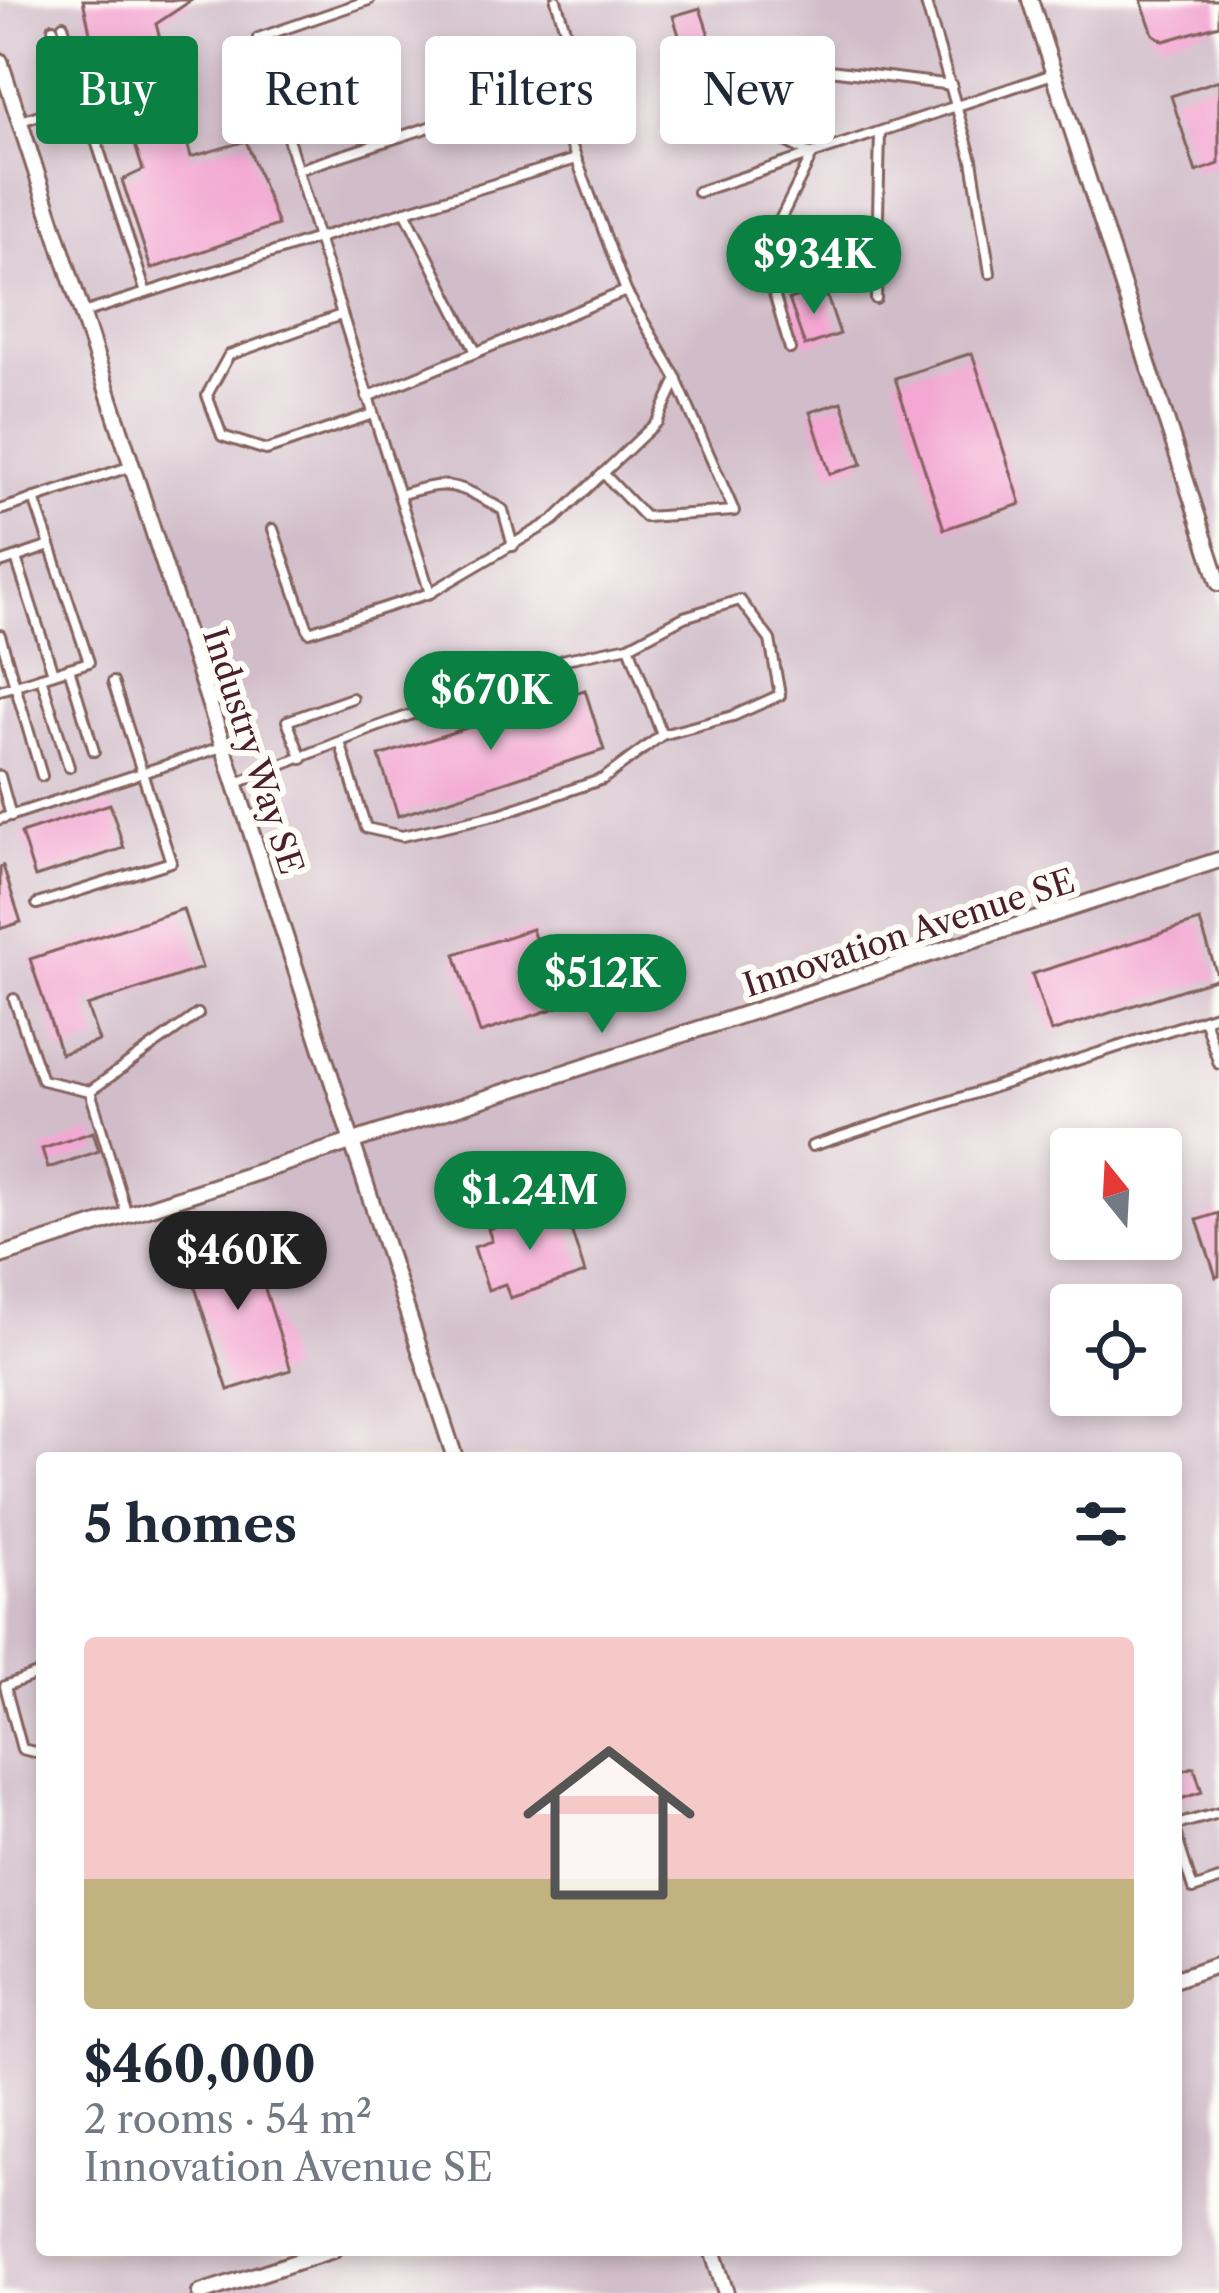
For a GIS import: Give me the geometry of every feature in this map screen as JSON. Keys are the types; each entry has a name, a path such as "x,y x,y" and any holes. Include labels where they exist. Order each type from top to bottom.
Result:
{"street":[{"path":"1030,0 1219,583"},
{"name":"Industry Way SE","path":"0,61 453,1452"},
{"name":"Innovation Avenue SE","path":"0,1256 1219,860"},
{"path":"1182,1976 1219,1964"},
{"path":"200,2293 314,2256"},
{"path":"714,2256 726,2293"}],"lane":[{"path":"369,0 258,38 430,593"},
{"path":"556,0 567,36"},
{"path":"926,0 972,160 990,273"},
{"path":"58,26 63,36"},
{"path":"835,71 952,85"},
{"path":"698,192 1054,74"},
{"path":"20,121 36,116"},
{"path":"297,170 425,129"},
{"path":"876,299 880,134"},
{"path":"96,144 146,292"},
{"path":"571,144 626,291 677,379 734,512 645,517 603,473"},
{"path":"791,144 812,155"},
{"path":"790,349 765,262 771,238 812,155"},
{"path":"82,314 576,158"},
{"path":"405,211 476,352"},
{"path":"367,397 626,291"},
{"path":"341,315 229,355 207,395 222,436 266,450 373,414"},
{"path":"273,529 309,632 430,593 554,520 657,422 677,379"},
{"path":"0,510 132,466"},
{"path":"399,495 443,482 477,494 503,510 513,546"},
{"path":"0,690 89,662 34,498"},
{"path":"0,563 50,546"},
{"path":"16,558 52,673"},
{"path":"235,784 340,742 566,659 629,646 684,617 740,600 770,640 780,695 733,716 662,735 604,779 499,814 402,836 366,828 340,742"},
{"path":"0,635 42,776"},
{"path":"629,646 662,735"},
{"path":"69,668 94,751"},
{"path":"41,677 69,767"},
{"path":"37,904 172,862 113,682"},
{"path":"302,759 287,721 352,698"},
{"path":"0,819 223,747"},
{"path":"0,776 11,816"},
{"path":"14,999 42,1080 90,1091 198,1015"},
{"path":"812,1146 1219,1014"},
{"path":"1204,1018 1218,1058"},
{"path":"90,1091 128,1216"},
{"path":"36,1674 5,1686 22,1749 36,1752"},
{"path":"1182,1823 1219,1814"},
{"path":"1182,1854 1193,1889 1219,1880"}],"shaded area":[{"path":"0,0 1219,0 1219,2293 0,2293"}],"building":[{"path":"83,0 192,0 156,24 159,36 91,36"},
{"path":"1141,0 1219,0 1219,25 1164,41 1153,34"},
{"path":"700,8 709,36 679,36 673,16"},
{"path":"1219,80 1219,164 1196,172 1171,96"},
{"path":"135,144 188,144 191,157 247,144 278,225 151,269 122,180 143,170"},
{"path":"824,287 840,334 805,346 789,299"},
{"path":"972,353 1021,504 944,529 895,378"},
{"path":"842,402 862,464 830,474 810,412"},
{"path":"585,690 604,750 398,816 379,756"},
{"path":"110,804 124,848 35,877 21,833"},
{"path":"0,867 21,922 0,929"},
{"path":"183,909 202,968 87,1006 99,1041 61,1054 30,959"},
{"path":"1200,921 1218,978 1051,1032 1032,974"},
{"path":"532,929 541,957 561,951 577,1001 480,1033 455,954"},
{"path":"93,1132 99,1151 48,1168 42,1149"},
{"path":"563,1205 585,1273 510,1298 505,1284 488,1290 474,1247 492,1241 488,1229"},
{"path":"1219,1213 1219,1276 1216,1277 1197,1220"},
{"path":"248,1236 291,1370 228,1390 185,1256"},
{"path":"1194,1767 1202,1792 1182,1799 1182,1771"}]}
